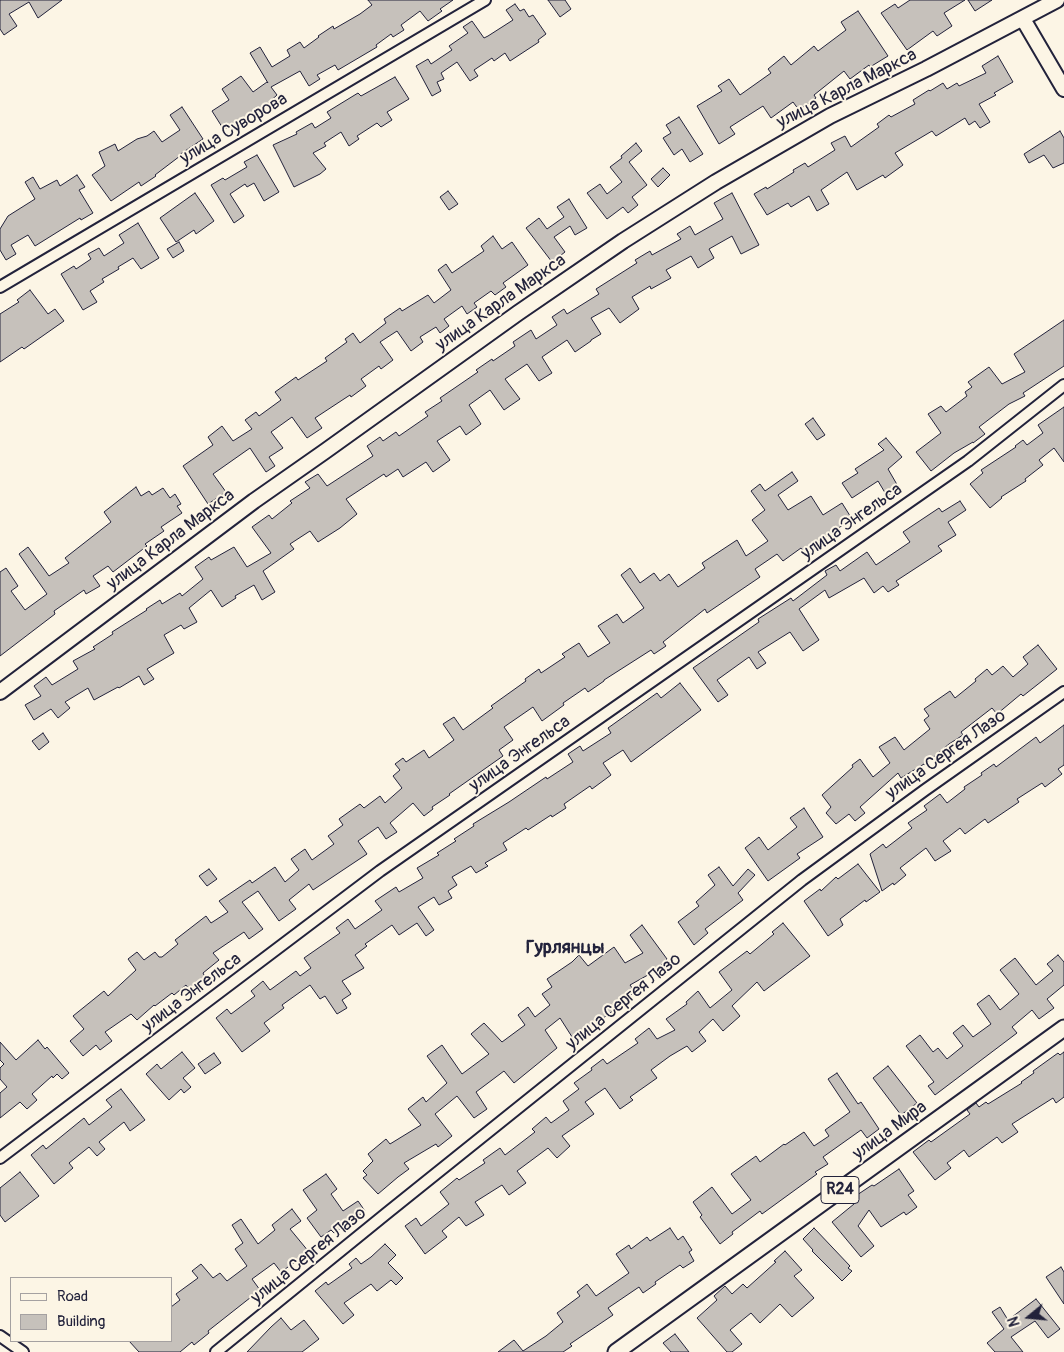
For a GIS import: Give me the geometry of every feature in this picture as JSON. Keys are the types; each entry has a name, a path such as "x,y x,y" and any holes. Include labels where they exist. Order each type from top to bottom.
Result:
{"main road":[{"name":"улица Мира","path":"616,1352 1064,1028"}],"street":[{"name":"улица Суворова","path":"0,286 485,0"},
{"name":"улица Карла Маркса","path":"0,692 254,501 518,313 623,241 724,176 830,116 1057,0"},
{"path":"1023,19 1064,89"},
{"name":"улица Энгельса","path":"0,1158 380,871 968,461 1064,385"},
{"name":"улица Сергея Лазо","path":"216,1352 387,1212 802,880 1064,692"},
{"path":"0,1336 23,1352"}],"building":[{"path":"0,0 62,0 38,18 29,2 9,14 17,26 4,35 0,29"},
{"path":"368,0 453,0 428,21 420,11 401,25 404,30 393,37 391,34 376,45 377,47 338,70 335,65 317,75 320,79 309,86 300,71 271,87 277,95 266,105 224,130 212,111 229,100 222,89 241,76 253,92 268,83 250,53 260,47 272,67 290,56 287,50 300,42 304,48 333,26 334,29 360,14 372,5"},
{"path":"548,0 565,0 571,9 560,17"},
{"path":"910,0 965,0 944,13 952,26 937,36 933,31 907,50 881,13 895,4 898,8"},
{"path":"968,0 992,0 975,11"},
{"path":"515,4 520,11 524,9 529,17 533,15 546,34 538,40 539,42 510,61 505,53 494,61 492,58 474,70 478,76 470,81 457,62 441,73 444,79 437,82 441,91 432,96 416,66 428,59 431,64 452,50 449,46 468,33 463,27 472,21 484,38 488,36 513,20 506,10"},
{"path":"858,11 888,56 870,67 869,65 850,79 844,71 814,95 816,98 799,110 793,102 771,118 763,106 730,127 735,134 719,144 697,106 722,91 718,86 729,79 740,95 771,73 768,69 784,56 791,65 814,46 818,51 846,30 841,22"},
{"path":"998,56 1013,82 994,93 996,95 979,104 990,122 980,128 975,121 969,125 965,118 936,136 932,131 895,153 903,165 885,178 883,175 857,190 847,172 821,190 829,204 817,211 809,196 791,207 788,203 767,215 754,194 766,187 767,189 805,163 808,167 835,150 831,143 845,136 851,147 879,127 877,124 889,115 891,117 915,104 913,100 929,90 943,83 947,89 957,83 959,86 986,73 982,66"},
{"path":"395,77 409,99 387,112 392,120 381,127 377,123 357,136 359,139 349,146 341,132 324,143 326,146 313,153 326,169 294,187 273,145 297,134 296,132 312,123 315,128 331,118 327,112 358,93 361,96"},
{"path":"182,107 203,139 179,155 156,176 141,186 139,182 111,201 92,175 105,166 99,152 115,144 118,151 154,131 162,142 180,130 170,115"},
{"path":"679,117 703,154 690,162 682,149 674,155 663,138 671,133 666,125"},
{"path":"1060,131 1064,138 1064,163 1053,168 1044,155 1029,163 1024,154"},
{"path":"636,143 642,151 629,162 647,185 632,197 638,205 628,213 623,207 607,219 587,193 600,184 607,194 622,182 610,167 622,158 621,156"},
{"path":"257,155 279,192 264,201 254,183 247,187 245,184 230,194 244,216 234,223 211,185 223,178 225,180 247,167 244,162"},
{"path":"663,168 670,175 658,187 651,179"},
{"path":"77,175 85,187 79,190 93,213 81,220 80,218 35,246 28,235 11,245 16,254 6,260 0,250 0,229 8,216 35,199 25,182 33,177 40,189 57,180 60,186"},
{"path":"448,191 458,204 449,210 440,197"},
{"path":"195,193 214,221 196,234 194,230 176,242 160,218"},
{"path":"732,193 759,245 741,254 732,236 709,249 714,258 698,268 691,256 666,270 671,278 651,289 650,286 632,297 639,309 620,323 609,308 591,318 601,334 575,352 567,340 542,357 552,373 539,381 527,364 505,379 520,399 504,410 490,390 469,405 481,424 466,435 460,426 437,441 450,460 433,472 426,462 403,477 398,469 386,477 384,474 346,499 357,514 340,528 318,542 310,531 290,544 294,549 263,571 275,592 262,600 254,585 235,596 236,598 222,607 211,590 189,608 197,622 184,629 181,625 164,635 174,653 147,669 154,679 144,685 139,676 94,700 88,688 65,702 70,708 58,718 51,709 34,720 25,705 41,696 34,686 46,677 52,685 78,669 73,661 95,649 93,647 113,634 112,632 160,600 162,604 180,593 182,596 203,579 195,567 209,557 211,560 234,547 247,567 271,553 252,527 269,515 272,519 292,503 290,501 310,488 305,482 318,474 327,486 373,456 367,446 380,437 383,441 396,432 399,436 428,416 425,412 442,401 440,398 478,372 476,370 515,346 513,342 531,330 536,339 557,325 552,317 564,309 567,314 599,294 596,289 637,263 635,260 650,251 652,255 681,239 677,234 690,226 695,235 723,219 714,203"},
{"path":"569,199 587,228 575,235 570,226 554,237 565,252 552,262 526,228 539,218 547,229 564,217 557,207"},
{"path":"138,223 159,258 141,269 133,258 118,267 119,269 102,279 104,282 90,291 97,302 83,310 61,274 74,266 76,269 91,259 88,254 99,248 104,256 124,243 119,235"},
{"path":"493,236 502,249 512,242 528,265 503,283 506,287 495,295 491,291 474,303 477,307 467,314 462,306 444,319 449,326 440,333 436,327 420,337 423,342 411,351 397,331 380,342 393,360 381,369 379,366 361,379 366,386 315,418 322,428 307,438 292,417 271,432 283,448 269,457 275,466 266,472 250,448 213,474 226,492 208,504 183,466 213,445 208,437 222,426 233,441 252,429 245,420 256,412 259,416 281,400 275,392 296,377 298,380 327,361 325,358 347,342 345,339 353,333 360,343 386,323 384,319 400,308 402,311 428,295 434,303 451,290 438,270 446,264 452,273 484,251 481,246"},
{"path":"179,242 184,251 173,258 167,249"},
{"path":"30,290 48,314 55,309 64,321 24,349 22,347 0,362 0,314 19,302 17,300"},
{"path":"1064,320 1064,366 1023,393 1025,396 1009,404 979,427 985,434 954,453 931,471 916,452 941,433 928,414 941,406 946,412 967,396 965,392 972,387 968,382 989,367 1002,384 1025,372 1014,354"},
{"path":"1064,407 1064,462 1054,448 1039,460 1043,465 1025,479 1026,481 1001,497 990,508 970,484 983,473 981,470 1016,447 1023,440 1027,445 1043,433 1038,425"},
{"path":"813,418 825,435 817,440 805,424"},
{"path":"886,438 902,457 888,469 899,488 887,496 878,481 852,498 842,483 858,473 855,469 884,450 878,444"},
{"path":"792,472 798,481 778,495 788,510 811,496 823,515 842,503 852,519 816,543 819,547 806,556 801,548 783,561 777,554 755,569 760,577 707,613 705,609 663,642 666,646 654,654 651,650 588,692 585,688 542,721 533,707 504,727 513,740 499,750 503,756 449,794 424,816 413,803 390,823 397,832 386,839 378,827 358,841 367,854 313,890 309,884 289,900 296,909 279,921 258,891 242,902 263,929 249,939 244,932 213,953 219,960 203,973 206,979 190,991 186,985 174,995 172,993 154,1005 137,1020 131,1014 105,1032 112,1041 100,1050 96,1045 83,1056 70,1041 84,1029 73,1016 104,991 108,996 136,970 128,959 137,952 144,960 155,952 159,957 162,957 178,944 175,940 206,916 211,923 228,912 219,901 250,880 252,883 275,867 285,882 299,870 291,859 305,849 312,860 334,844 328,836 343,825 339,819 360,804 364,808 380,796 385,803 402,788 393,776 400,770 395,764 403,758 406,762 424,750 429,758 454,740 443,724 454,717 463,730 493,708 491,706 526,681 525,679 539,669 541,673 565,657 562,654 579,643 588,657 610,643 598,626 617,614 623,623 644,608 621,575 630,568 640,583 654,573 660,581 669,574 678,587 705,568 702,563 737,540 746,556 768,541 752,520 765,510 751,491 760,484 765,491"},
{"path":"136,487 141,496 149,491 152,495 163,488 170,498 175,494 181,504 177,506 182,513 161,527 164,531 145,544 147,546 113,572 108,566 93,576 100,586 86,594 84,590 54,611 55,614 0,656 0,572 6,568 18,586 11,591 25,610 47,594 19,554 28,547 49,576 69,563 65,558 111,522 104,512"},
{"path":"960,501 966,510 948,522 956,535 938,546 942,551 896,581 899,585 888,592 883,586 874,593 864,578 829,598 825,590 799,609 819,640 803,651 790,632 758,652 766,663 757,669 749,657 717,680 728,695 718,702 693,668 759,622 758,619 791,598 793,601 827,575 825,571 836,565 840,571 867,552 876,565 910,542 903,532 939,508 942,512"},
{"path":"1038,645 1057,669 1042,681 1023,696 1021,694 997,714 992,708 961,732 963,735 924,765 901,778 898,773 860,807 865,813 855,821 849,814 836,824 826,813 831,807 822,795 853,767 852,765 860,759 873,777 890,763 879,747 895,737 904,750 930,729 924,720 929,716 924,709 950,691 955,698 976,681 975,679 987,669 992,675 1003,666 1013,677 1028,664 1023,657"},
{"path":"680,683 701,710 631,762 623,750 603,763 611,775 592,789 590,786 564,804 566,808 552,817 551,815 528,830 526,828 503,843 507,850 485,863 488,866 476,873 471,866 452,877 457,885 448,891 452,898 439,905 434,897 418,907 434,930 426,936 417,923 399,935 392,925 365,944 367,946 355,955 364,968 342,981 351,994 342,1000 347,1008 337,1014 325,996 320,999 310,985 282,1005 284,1008 264,1023 270,1031 242,1052 216,1018 227,1009 231,1014 255,996 251,991 263,981 270,990 296,971 300,976 311,968 304,958 340,933 336,928 348,919 355,929 382,910 375,901 396,887 399,892 423,878 417,868 439,855 437,853 456,841 454,839 474,826 473,824 573,762 568,754 580,746 583,751 611,733 608,728 657,693 661,698"},
{"path":"1064,725 1064,765 1058,769 1062,774 1045,787 1042,783 1017,799 1019,802 988,823 985,819 965,834 960,828 943,841 951,851 935,861 926,848 900,868 906,875 894,885 893,883 882,891 870,854 883,844 886,848 912,828 908,823 927,810 924,806 940,794 947,803 994,764 996,767 1036,737 1040,743"},
{"path":"43,733 49,742 39,750 32,741"},
{"path":"804,808 823,837 797,854 800,858 768,881 745,848 759,837 768,850 797,827 790,818"},
{"path":"858,864 880,892 866,902 865,900 840,919 843,925 828,936 804,901 820,889 821,891 836,877 838,879"},
{"path":"719,867 733,886 748,869 755,875 738,893 743,900 705,929 708,933 694,945 678,922 699,906 696,902 715,885 708,875"},
{"path":"209,869 217,879 207,886 199,876"},
{"path":"783,923 810,956 764,991 757,982 732,1006 740,1016 723,1031 713,1019 699,1032 706,1041 692,1052 687,1046 651,1070 657,1078 630,1097 633,1100 620,1109 605,1088 585,1102 594,1114 562,1136 570,1146 557,1158 548,1148 517,1171 526,1183 509,1195 502,1185 475,1202 484,1215 466,1226 459,1217 442,1231 447,1237 425,1254 405,1226 416,1218 421,1226 449,1204 440,1192 457,1178 459,1180 485,1163 483,1160 500,1148 505,1155 535,1132 532,1129 546,1117 551,1123 569,1110 563,1101 579,1089 574,1083 603,1059 607,1064 638,1043 635,1039 649,1028 657,1039 675,1030 666,1019 687,1004 686,1002 698,991 710,1008 732,990 719,972 747,951 750,954 774,934 772,932"},
{"path":"642,925 667,959 655,971 630,985 635,992 574,1040 560,1018 545,1030 557,1048 514,1083 504,1071 476,1092 487,1109 474,1118 457,1096 435,1114 452,1136 438,1147 436,1144 404,1163 409,1169 378,1194 363,1178 367,1175 363,1171 373,1161 368,1154 386,1139 390,1144 421,1125 408,1109 423,1097 426,1102 447,1083 427,1056 442,1045 462,1074 489,1054 471,1034 484,1023 502,1042 525,1025 518,1015 528,1007 535,1017 550,1005 542,994 552,987 547,979 579,955 588,966 614,947 625,963 643,953 630,935"},
{"path":"1058,955 1064,962 1064,985 1047,999 1054,1008 1039,1019 1032,1010 1012,1027 1017,1033 935,1095 928,1086 934,1082 906,1046 920,1035 933,1052 938,1048 947,1059 963,1046 953,1033 963,1025 973,1037 991,1024 977,1004 989,995 1000,1010 1019,994 1000,970 1015,958 1036,985 1053,971 1047,964"},
{"path":"38,1040 45,1049 47,1047 69,1073 62,1079 57,1074 53,1078 52,1076 32,1094 37,1100 27,1109 20,1102 0,1118 0,1093 7,1087 0,1079 0,1068 4,1064 0,1060 0,1042 16,1060"},
{"path":"182,1052 195,1068 183,1078 191,1087 184,1093 181,1089 169,1100 146,1074 157,1064 161,1069"},
{"path":"1064,1052 1064,1097 1056,1103 1053,1098 1012,1124 1018,1132 1002,1143 997,1137 969,1157 964,1150 947,1163 951,1168 935,1180 913,1152 929,1140 931,1142 970,1114 967,1110 976,1103 979,1107 986,1102 988,1104 1022,1083 1034,1073 1033,1071 1058,1053 1060,1055"},
{"path":"214,1053 221,1063 205,1074 198,1064"},
{"path":"888,1066 917,1103 901,1115 873,1078"},
{"path":"837,1073 858,1104 861,1102 879,1129 867,1138 861,1130 823,1157 828,1164 815,1172 817,1174 762,1214 760,1211 732,1232 733,1234 720,1244 700,1217 702,1215 693,1202 712,1187 732,1214 751,1200 731,1174 756,1156 760,1162 804,1132 814,1146 829,1136 825,1130 850,1112 828,1079"},
{"path":"121,1089 145,1120 130,1131 124,1122 99,1142 105,1149 97,1156 89,1147 69,1163 73,1168 54,1184 31,1155 43,1145 46,1149 84,1118 89,1125 112,1107 106,1100"},
{"path":"899,1169 914,1191 908,1195 917,1207 906,1215 904,1212 881,1227 869,1210 858,1226 874,1246 861,1257 832,1222 854,1204 851,1199"},
{"path":"20,1172 39,1196 5,1222 0,1215 0,1188"},
{"path":"326,1174 337,1189 331,1194 343,1211 358,1201 365,1211 334,1233 331,1230 321,1237 307,1218 317,1210 303,1190"},
{"path":"292,1209 301,1221 290,1229 309,1252 281,1272 274,1263 252,1279 260,1290 208,1331 209,1333 194,1345 192,1342 180,1352 139,1352 130,1342 172,1342 172,1306 180,1300 176,1294 198,1278 192,1271 201,1264 213,1278 220,1273 227,1281 247,1266 235,1249 243,1243 232,1225 241,1219 258,1244 275,1230 272,1225"},
{"path":"670,1228 678,1240 683,1236 692,1250 689,1252 694,1261 683,1268 680,1265 655,1282 656,1284 643,1293 639,1287 608,1308 613,1315 570,1344 572,1346 563,1352 498,1352 514,1340 523,1351 546,1336 563,1322 557,1313 580,1296 577,1292 587,1284 596,1296 629,1273 616,1254 629,1245 631,1249 647,1237 650,1241"},
{"path":"814,1228 850,1266 848,1268 852,1271 842,1281 812,1251 803,1239"},
{"path":"385,1244 396,1255 388,1263 403,1278 396,1285 391,1280 377,1291 371,1284 344,1303 354,1315 343,1324 315,1291 326,1282 328,1285 352,1268 349,1264 356,1258 361,1264"},
{"path":"785,1251 802,1270 794,1276 814,1298 792,1317 780,1304 760,1323 751,1313 730,1330 742,1344 732,1352 727,1352 697,1318 717,1300 714,1296 725,1286 732,1294 743,1284 747,1288 776,1262 774,1261"},
{"path":"1061,1267 1064,1272 1064,1304 1046,1277"},
{"path":"1036,1299 1060,1329 1048,1338 1035,1321 1011,1337 1023,1352 995,1352 987,1343 1004,1329 992,1312 1000,1307 1008,1320"},
{"path":"281,1318 291,1330 304,1320 319,1339 302,1352 247,1352 271,1327"},
{"path":"675,1334 689,1352 671,1352 663,1343"}],"district":[{"name":"Гурлянцы","path":"565,948"}]}
